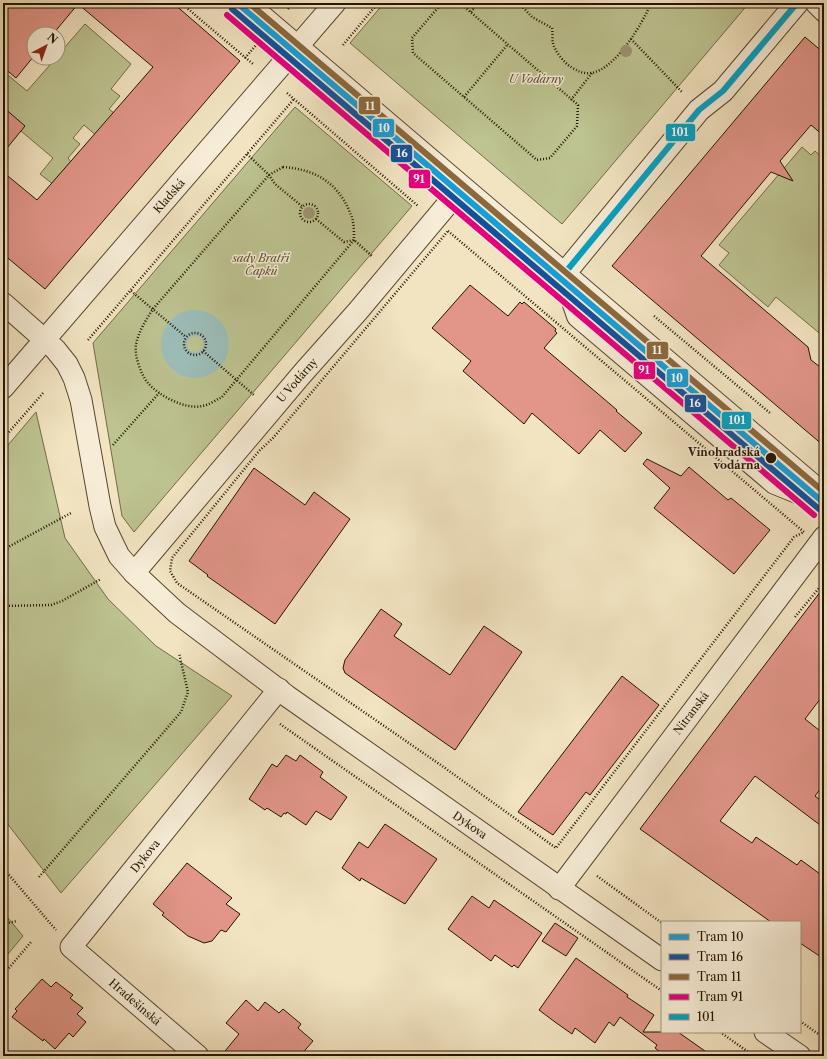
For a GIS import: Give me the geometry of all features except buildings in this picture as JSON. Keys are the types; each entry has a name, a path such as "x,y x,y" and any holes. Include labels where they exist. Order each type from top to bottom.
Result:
{"street":[{"path":"246,3 824,495"},
{"name":"Kladská","path":"3,388 335,3"},
{"path":"564,274 700,110 723,91 797,3"},
{"path":"816,3 824,10"},
{"name":"U Vodárny","path":"134,573 462,188"},
{"path":"564,274 578,316 775,484 824,504"},
{"path":"3,303 54,349 67,364 74,378 81,400 105,527 118,556 134,573"},
{"name":"Nitranská","path":"559,888 824,537"},
{"name":"Dykova","path":"134,573 177,613 278,689 661,959"},
{"name":"Dykova","path":"71,947 278,689"},
{"name":"Hradešínská","path":"71,947 198,1056"},
{"path":"766,1033 800,1056"}],"path":[{"path":"181,3 256,67"},
{"path":"343,45 378,3"},
{"path":"442,3 412,38 413,53 537,160 550,158 577,126 578,105 570,100 460,3"},
{"path":"471,12 481,3"},
{"path":"519,3 532,17 552,28 553,45 566,65 580,73 592,73"},
{"path":"570,100 592,73 606,66 631,39 644,19 651,3"},
{"path":"631,39 700,110"},
{"path":"245,58 257,44"},
{"path":"464,97 508,44"},
{"path":"284,91 419,207"},
{"path":"88,340 294,99"},
{"path":"247,154 269,175 276,184 303,207"},
{"path":"282,167 296,168 317,175 332,184 343,197 353,221 354,240 222,397 202,406 186,406 159,393 147,382 139,366 136,346 142,327 153,309 269,175 282,167"},
{"path":"308,204 314,206 318,211 316,218 311,222 307,222 302,218 300,213 303,207 308,204"},
{"path":"316,218 344,242 354,240"},
{"path":"448,231 565,330"},
{"path":"354,240 375,258"},
{"path":"131,291 186,337"},
{"path":"648,311 770,413"},
{"path":"196,332 203,336 206,345 203,351 196,355 188,352 184,345 186,337 196,332"},
{"path":"203,351 256,396"},
{"path":"3,439 43,393"},
{"path":"111,448 159,393"},
{"path":"259,451 172,558 170,571 177,583 445,768 556,848 794,538 804,532"},
{"path":"3,553 10,546 71,513"},
{"path":"3,606 51,605 62,601 102,578"},
{"path":"39,876 181,712 188,692 179,654"},
{"path":"279,724 661,990"},
{"path":"3,868 71,947"},
{"path":"597,876 661,922"},
{"path":"3,924 17,921"},
{"path":"3,975 31,942"},
{"path":"801,1022 824,1038"},
{"path":"721,1033 754,1056"}],"green space":[{"name":"U Vodárny","path":"384,3 749,3 562,224 350,43"},
{"path":"85,24 131,64 111,89 120,96 109,109 114,113 98,137 84,125 73,138 80,144 68,158 71,162 54,185 40,174 53,158 21,131 3,124 3,71 27,91 49,66 66,66 66,46"},
{"name":"sady Bratří Čapků","path":"295,107 412,206 134,532 122,516 93,343"},
{"path":"802,147 811,155 815,151 824,159 824,286 819,293 824,296 824,337 776,297 768,307 719,265 729,253 719,245"},
{"path":"36,412 65,538 108,599 156,646 232,696 61,893 3,818 3,451"},
{"path":"3,912 23,936 3,960"}],"waterway":[{"path":"191,323 199,323 207,326 213,332 216,344 213,356 207,362 199,365 191,365 183,362 177,356 174,348 174,340 177,332 183,326 191,323"}],"tram line":[{"name":"10","path":"237,3 824,503"},
{"name":"11","path":"249,3 824,492"},
{"name":"16","path":"232,9 819,509"},
{"name":"91","path":"227,15 814,515"}],"transit line":[{"name":"101","path":"797,3 723,91 699,110 564,274 824,495"}],"place":[{"name":"Vinohradská vodárna","path":"771,458"}]}
